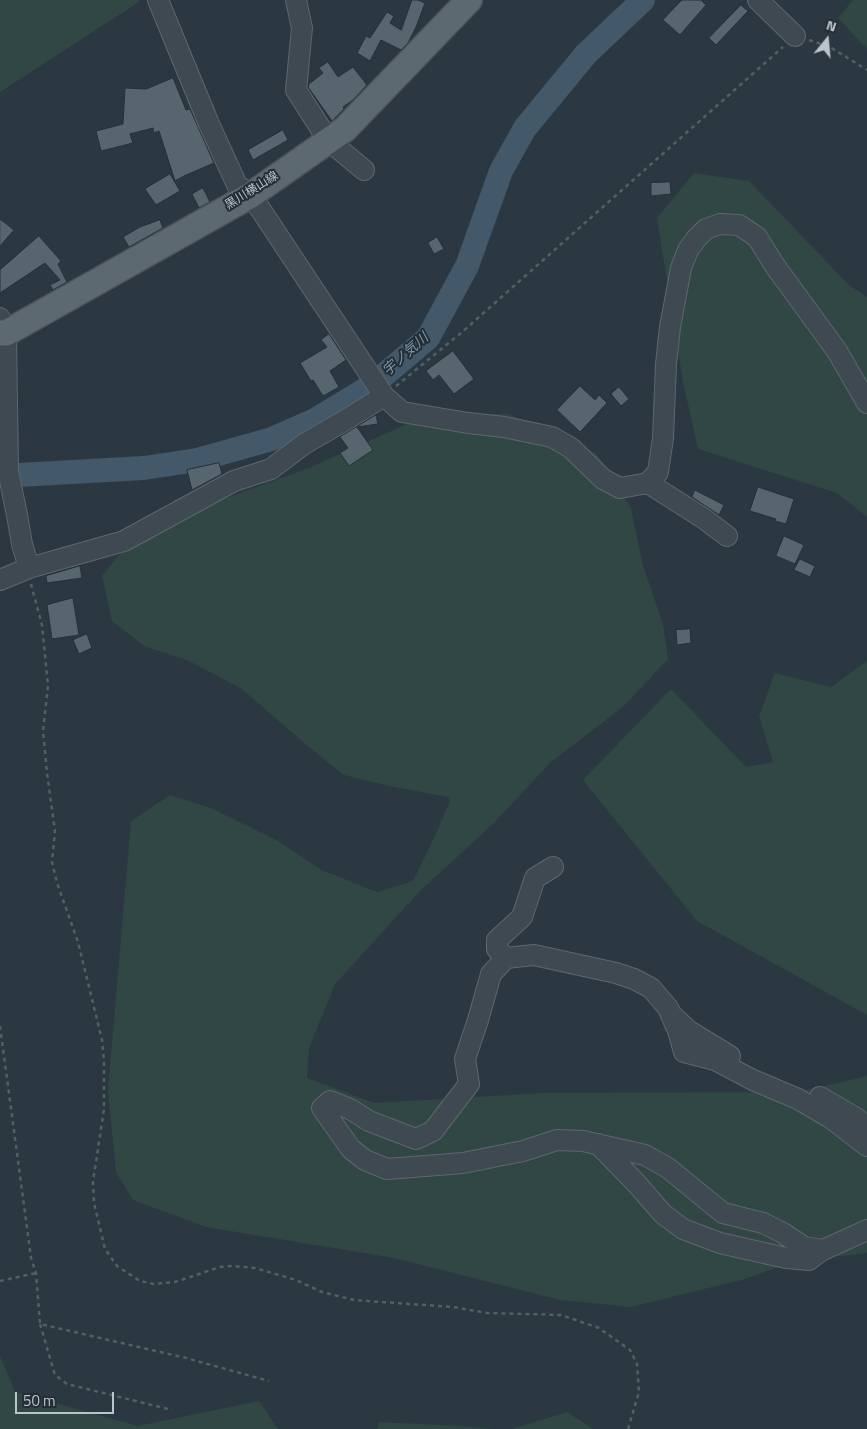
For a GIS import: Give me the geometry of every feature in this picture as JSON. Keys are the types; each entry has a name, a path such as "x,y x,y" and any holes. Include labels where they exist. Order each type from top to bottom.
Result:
{"main road":[{"name":"黒川横山線","path":"2,328 251,195 345,129 468,0"}],"street":[{"path":"158,0 237,184 251,195 384,396 402,412 504,427 552,437 571,448 603,479 620,488 648,483 658,472 663,438 666,364 670,327 681,268 688,250 696,239 706,229 720,224 739,225 757,237 775,266 837,351 867,403"},
{"path":"296,0 302,28 296,90 328,140 364,170"},
{"path":"758,0 795,36"},
{"path":"2,328 9,476 28,568"},
{"path":"0,580 28,568 124,541 234,481 271,468 304,444 384,396"},
{"path":"648,483 704,518 726,536"},
{"path":"506,958 497,949 497,940 522,917 535,878 552,867"},
{"path":"823,1250 804,1247 783,1233 762,1223 723,1213 668,1168 645,1155 583,1141 557,1140 523,1151 463,1163 388,1169 365,1160 351,1150 322,1108 330,1101 350,1109 369,1120 416,1139 433,1131 469,1084 465,1059 491,974 506,958 534,955 616,973 634,979 651,988 668,1008 678,1031 684,1052 715,1060 753,1080 798,1099 832,1119 867,1146"},
{"path":"670,1013 689,1031 721,1052 754,1068 796,1083 856,1118 867,1127"},
{"path":"598,1144 663,1214 683,1229 720,1243 786,1258 809,1260 823,1250 867,1230"}],"path":[{"path":"384,396 461,333 795,36 830,47 867,70"},
{"path":"28,568 42,625 48,686 43,731 55,832 52,862 78,942 102,1040 104,1108 93,1182 94,1203 105,1249 117,1266 140,1281 154,1284 174,1282 220,1267 255,1268 296,1280 322,1292 354,1300 453,1307 487,1313 561,1315 599,1328 630,1350 637,1364 639,1392 628,1429"},
{"path":"0,1026 31,1258 36,1273 40,1324 55,1375 68,1384 172,1410"},
{"path":"0,1281 36,1273"},
{"path":"40,1324 186,1358 269,1381"}],"green space":[{"path":"0,0 140,0 0,92"},
{"path":"853,0 867,0 867,49 838,18"},
{"path":"694,173 749,181 849,285 867,297 867,517 837,493 698,449 683,382 657,218"},
{"path":"508,414 560,435 597,454 631,508 643,566 663,624 668,659 624,706 551,762 494,823 420,891 335,984 309,1048 307,1078 374,1103 544,1093 799,1092 867,1076 867,1253 795,1261 745,1279 631,1307 560,1300 394,1258 206,1227 133,1200 116,1172 108,1090 131,821 170,795 211,808 278,841 322,870 377,892 413,881 450,801 448,797 344,775 242,689 187,660 144,646 112,621 102,576 131,540 193,510 309,468 427,415"},
{"path":"867,661 867,1015 697,921 583,780 671,689 746,767 773,762 759,716 775,673 831,687"},
{"path":"0,1356 15,1392 138,1426 259,1401 278,1429 0,1429"},
{"path":"567,1412 593,1429 512,1429"},
{"path":"379,1422 461,1426 492,1429 377,1429"}],"building":[{"path":"412,0 425,3 408,43 401,50 381,40 370,61 357,53 366,36 370,38 387,12 394,16 390,23 401,30"},
{"path":"682,0 701,0 706,5 680,35 663,20"},
{"path":"741,5 748,11 716,45 709,38"},
{"path":"328,62 338,77 353,67 367,85 353,100 343,107 344,109 332,121 308,87 309,84 323,73 319,68"},
{"path":"173,78 186,110 190,109 214,163 175,181 159,131 154,133 153,128 130,134 133,143 101,151 96,131 123,124 125,88 146,89"},
{"path":"283,130 288,140 253,160 248,150"},
{"path":"170,174 180,191 156,205 145,189"},
{"path":"670,182 671,194 651,196 651,183"},
{"path":"203,188 210,202 199,208 192,194"},
{"path":"0,219 14,230 0,246"},
{"path":"160,220 163,228 129,247 123,237 140,227"},
{"path":"39,236 61,261 58,264 67,282 53,290 50,285 60,280 45,263 0,293 0,270"},
{"path":"437,237 444,249 434,254 428,243"},
{"path":"329,334 346,360 330,371 339,387 323,396 300,363 327,347 321,340"},
{"path":"453,351 474,379 454,394 439,375 433,380 426,371"},
{"path":"580,386 595,400 599,395 607,403 580,432 557,410"},
{"path":"619,387 629,399 621,406 611,394"},
{"path":"376,415 378,424 357,427 373,450 349,466 340,453 348,448 340,437"},
{"path":"219,463 222,474 192,490 187,470"},
{"path":"758,487 794,499 786,524 750,511"},
{"path":"695,490 724,505 719,515 692,497"},
{"path":"784,536 804,545 795,564 776,556"},
{"path":"800,559 815,566 810,577 794,570"},
{"path":"80,566 82,578 47,583 46,576"},
{"path":"73,598 79,635 52,639 47,605"},
{"path":"690,629 691,643 677,645 676,630"},
{"path":"87,634 92,648 79,654 73,640"}],"waterway":[{"name":"宇ノ気川","path":"0,476 144,468 197,460 272,439 315,420 371,386 428,338 467,266 501,171 525,128 586,54 643,0"}]}
